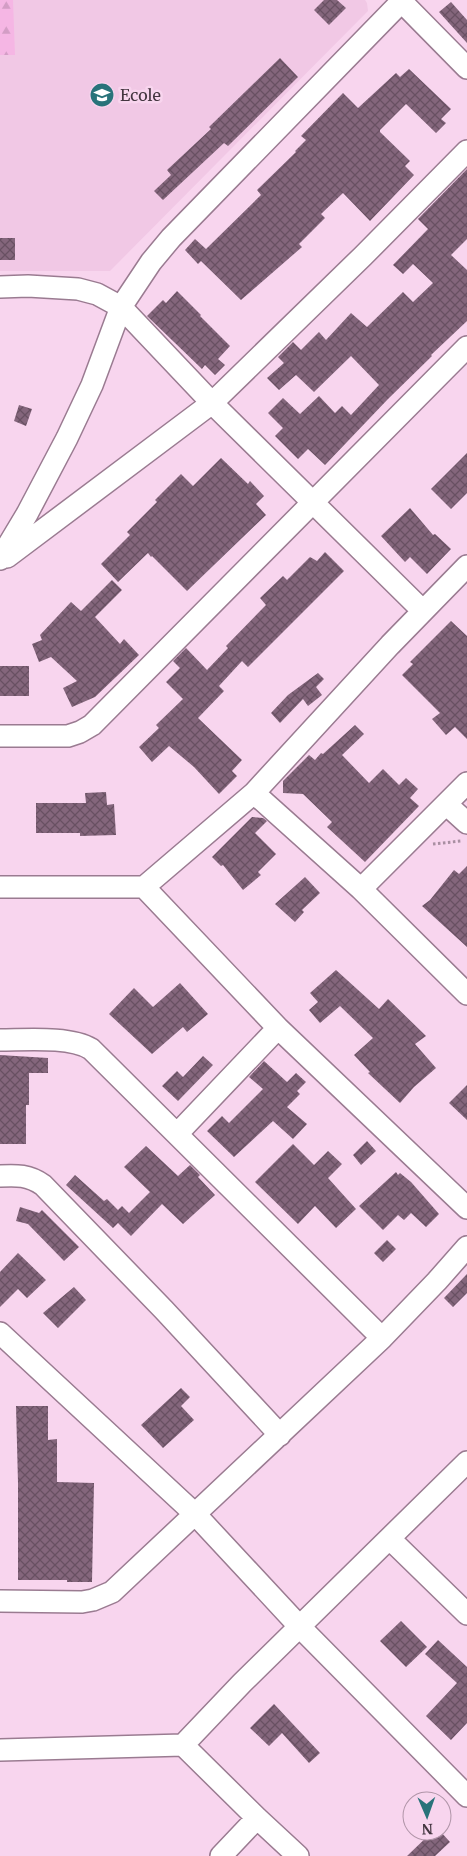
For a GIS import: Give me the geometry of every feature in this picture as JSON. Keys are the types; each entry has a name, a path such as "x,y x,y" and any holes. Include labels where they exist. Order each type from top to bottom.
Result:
{"street":[{"path":"0,561 67,438 92,385 121,307 151,262 171,238 402,1 467,68"},
{"path":"0,561 212,403 363,256 467,151"},
{"path":"0,287 28,286 78,289 97,294 121,307 212,403 422,611"},
{"path":"0,736 68,736 92,725 467,347"},
{"path":"0,887 144,887 254,793 422,611 467,566"},
{"path":"361,889 467,783"},
{"path":"254,793 308,844 361,889 467,994"},
{"path":"446,804 467,823"},
{"path":"144,887 278,1028 467,1208"},
{"path":"177,1134 278,1028"},
{"path":"0,1040 70,1041 84,1045 99,1056 382,1338"},
{"path":"0,1176 26,1176 33,1178 43,1185 164,1310 280,1435"},
{"path":"0,1601 82,1602 102,1598 112,1592 382,1338 467,1247"},
{"path":"0,1333 195,1514 300,1627 467,1796"},
{"path":"0,1750 183,1745 242,1683 467,1462"},
{"path":"390,1539 467,1614"},
{"path":"183,1745 298,1856"},
{"path":"221,1856 257,1818"}],"shaded area":[{"path":"0,0 365,0 368,11 110,271 0,271"}],"green space":[{"path":"0,0 13,0 15,55 0,55"}],"building":[{"path":"324,0 337,0 346,8 329,25 314,10"},
{"path":"451,2 467,20 467,43 439,12"},
{"path":"280,58 298,77 228,146 224,143 163,200 154,191 171,175 167,170 211,129 209,127"},
{"path":"409,69 451,109 441,119 446,123 436,133 406,104 380,130 410,161 405,166 414,175 370,221 343,193 321,214 325,218 299,244 302,247 241,300 201,261 198,264 185,250 195,239 206,249 261,195 257,190 296,152 306,140 301,136 343,93 358,108 396,73 400,77"},
{"path":"467,169 467,239 451,255 467,270 467,321 431,355 325,465 308,449 298,459 275,436 283,428 268,413 283,398 300,414 319,396 335,413 342,406 351,415 379,385 351,356 314,392 296,375 279,390 267,378 284,363 278,357 293,342 301,350 319,332 326,340 351,313 367,327 403,292 413,302 433,283 413,264 403,274 393,265 428,229 418,219"},
{"path":"0,238 15,238 15,260 0,260"},
{"path":"177,291 230,346 218,359 225,365 215,375 205,365 202,369 147,316 163,300 166,303"},
{"path":"19,405 32,409 26,426 14,421"},
{"path":"467,453 467,493 451,509 431,489"},
{"path":"221,458 248,484 250,481 264,496 256,504 266,515 187,591 148,553 118,582 101,564 130,535 127,532 157,502 155,500 181,474 193,486"},
{"path":"410,508 433,535 435,534 451,549 427,574 410,557 405,562 381,536"},
{"path":"325,552 344,571 248,667 242,661 219,686 224,691 198,718 242,760 232,771 237,776 219,794 194,767 169,746 152,762 139,747 159,728 156,725 183,699 166,682 180,668 173,661 186,648 207,670 228,648 226,646 266,605 260,598 283,576 287,580 310,557 317,561"},
{"path":"112,580 122,590 95,617 120,644 124,639 139,655 95,697 72,707 63,688 77,681 51,657 39,662 32,644 42,640 40,635 71,602 81,611"},
{"path":"451,621 467,636 467,739 455,727 446,735 432,719 440,713 402,675 413,664 410,662"},
{"path":"0,666 29,666 29,696 0,696"},
{"path":"318,673 324,679 316,687 322,695 308,706 303,699 280,723 271,713 288,695"},
{"path":"355,725 364,734 342,755 369,783 383,769 399,785 406,778 418,789 410,798 419,806 365,862 327,827 332,822 303,794 283,793 283,781 309,755 315,760"},
{"path":"106,792 107,805 114,804 116,835 80,836 80,833 36,833 36,803 86,803 85,793"},
{"path":"252,817 263,818 267,821 255,833 276,854 258,872 261,875 243,890 223,865 221,866 212,857"},
{"path":"467,866 467,947 422,906 430,900 454,870 459,874"},
{"path":"305,877 320,893 302,910 304,912 295,922 275,904"},
{"path":"336,970 379,1009 388,999 426,1036 415,1044 436,1068 414,1087 400,1103 368,1073 370,1072 354,1055 373,1038 340,1006 320,1023 309,1010 318,1002 310,993"},
{"path":"180,983 208,1014 187,1032 183,1027 152,1054 109,1014 134,988 153,1007"},
{"path":"0,1055 48,1058 48,1073 29,1073 29,1105 26,1105 26,1144 0,1144"},
{"path":"203,1056 213,1065 178,1101 162,1086 177,1071 183,1077"},
{"path":"264,1061 287,1082 296,1073 306,1082 297,1091 300,1094 287,1107 307,1124 293,1139 273,1121 234,1157 207,1131 222,1116 229,1123 263,1089 249,1077"},
{"path":"467,1085 467,1120 449,1103"},
{"path":"367,1141 376,1151 361,1165 353,1155"},
{"path":"293,1144 314,1165 328,1151 342,1164 328,1178 356,1209 336,1228 315,1206 298,1224 255,1182"},
{"path":"146,1146 178,1176 190,1165 200,1175 198,1177 215,1195 183,1224 162,1204 131,1236 118,1223 113,1228 66,1185 75,1175 104,1201 107,1199 118,1210 122,1206 129,1213 150,1192 124,1167"},
{"path":"396,1172 411,1182 439,1214 426,1227 411,1213 404,1220 398,1215 383,1230 359,1206"},
{"path":"20,1207 39,1213 42,1210 79,1247 64,1261 28,1224 16,1221"},
{"path":"387,1240 396,1249 383,1262 374,1253"},
{"path":"18,1253 46,1280 27,1298 18,1289 0,1307 0,1272"},
{"path":"467,1274 467,1293 453,1307 444,1298"},
{"path":"74,1287 86,1300 58,1328 43,1313"},
{"path":"181,1388 190,1397 181,1406 194,1420 163,1448 141,1425"},
{"path":"16,1406 48,1406 48,1440 57,1439 57,1482 94,1483 92,1582 18,1580"},
{"path":"401,1621 427,1647 406,1667 380,1641"},
{"path":"438,1640 467,1667 467,1723 451,1740 426,1716 457,1683 425,1654"},
{"path":"274,1704 320,1753 309,1763 282,1733 269,1746 250,1728"},
{"path":"423,1841 450,1842 435,1856 407,1856"}],"place":[{"name":"Ecole","path":"102,95"}]}
